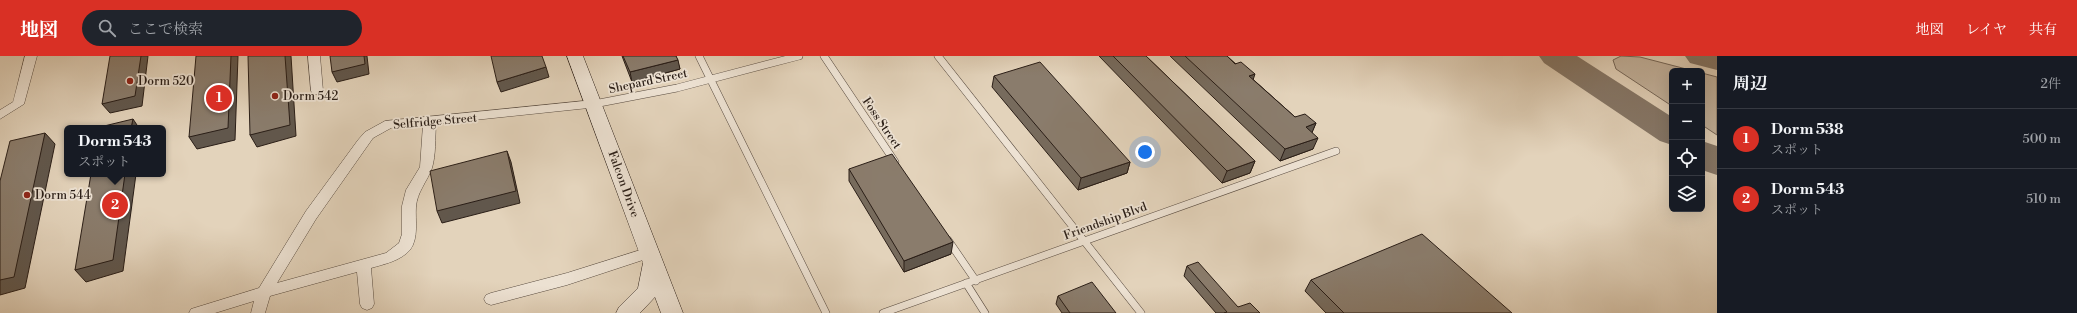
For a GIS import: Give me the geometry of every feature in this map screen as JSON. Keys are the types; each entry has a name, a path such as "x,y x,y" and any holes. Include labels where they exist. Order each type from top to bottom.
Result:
{"street":[{"path":"0,116 18,104 31,56"},
{"path":"314,56 317,91"},
{"name":"Falcon Drive","path":"575,56 672,313"},
{"name":"Selfridge Street","path":"258,313 264,292 311,215 369,135 389,124 594,104"},
{"path":"196,313 264,292 390,257 405,246 409,234 409,206 413,190 426,167 430,120"},
{"path":"491,299 651,257 648,291 627,313"},
{"path":"364,264 367,304"}],"lane":[{"path":"699,56 826,313"},
{"name":"Shepard Street","path":"594,104 677,88 710,78 799,56"},
{"name":"Foss Street","path":"824,56 900,169"},
{"path":"938,56 1141,313"},
{"name":"Friendship Blvd","path":"883,313 966,283 976,282 1083,240 1336,151"},
{"path":"944,235 976,282"},
{"path":"966,283 985,313"}],"shaded area":[{"path":"1621,56 1640,57 1682,68 1669,68 1669,104 1616,69 1613,60"},
{"path":"1705,74 1717,77 1717,135 1705,127"}],"building":[{"path":"110,56 141,56 135,96 102,104"},
{"path":"196,56 231,56 228,128 189,137"},
{"name":"Dorm 542","path":"248,56 285,56 290,125 250,135"},
{"path":"330,56 364,56 365,64 332,72"},
{"path":"491,56 542,56 546,67 497,82"},
{"path":"623,56 676,56 678,60 630,72"},
{"path":"1113,56 1146,56 1255,161 1227,171"},
{"path":"1185,56 1227,56 1235,64 1241,62 1255,74 1249,76 1295,117 1305,114 1316,123 1306,127 1318,138 1285,149"},
{"path":"1040,62 1130,162 1081,178 994,76"},
{"path":"133,119 132,125 108,125"},
{"path":"45,133 14,277 0,280 0,181 10,141"},
{"path":"507,151 516,191 437,211 430,171"},
{"path":"892,154 953,242 904,261 849,169"},
{"path":"90,177 125,177 113,260 75,270"},
{"path":"1422,234 1512,313 1344,313 1311,280"},
{"path":"1198,262 1238,307 1250,303 1260,313 1224,313 1227,312 1187,266"},
{"path":"1092,282 1116,313 1070,313 1058,296"}],"taxiway":[{"path":"1555,56 1669,131"},
{"path":"1701,56 1717,60"},
{"path":"1705,155 1717,163"}],"place":[{"name":"Dorm 520","path":"130,81"},
{"name":"Dorm 542","path":"275,96"},
{"name":"Dorm 538","path":"219,98"},
{"name":"Dorm 544","path":"27,195"},
{"name":"Dorm 543","path":"115,205"}]}
